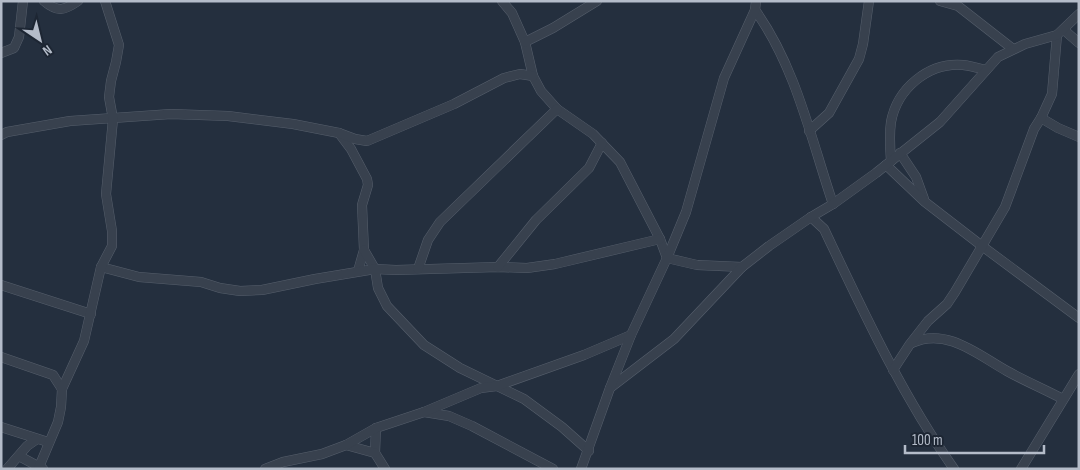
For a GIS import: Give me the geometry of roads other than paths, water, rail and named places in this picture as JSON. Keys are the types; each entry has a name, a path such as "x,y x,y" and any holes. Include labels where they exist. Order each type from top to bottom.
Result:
{"street":[{"path":"1,53 14,48 19,37 23,1"},
{"path":"44,1 58,9 65,10 78,1"},
{"path":"19,456 41,468 48,442 58,422 62,389 84,341 101,267 112,246 112,231 106,194 113,119 109,97 119,45 105,1"},
{"path":"502,1 512,13 526,42 533,76 541,91 558,109 602,143 620,162 660,239 667,258"},
{"path":"526,42 597,1"},
{"path":"809,131 829,113 859,59 863,44 868,1"},
{"path":"940,1 958,6 1013,49"},
{"path":"755,6 777,44 790,75 833,204"},
{"path":"582,469 610,388 631,335 686,212 724,78 755,6"},
{"path":"610,388 674,339 742,267 769,246 833,204 946,116 998,58 1013,49 1060,32 1079,14"},
{"path":"1060,32 1079,43"},
{"path":"893,370 928,321 947,304 1005,207 1034,129 1052,94 1060,32"},
{"path":"986,70 962,65 944,66 914,80 898,102 891,121 888,163 925,202 1079,318"},
{"path":"1,135 7,132 70,121 171,114 228,116 293,124 339,133 367,141 454,104 504,78 520,74 533,76"},
{"path":"418,269 428,240 440,222 517,149 548,116 558,109"},
{"path":"1041,118 1079,137"},
{"path":"339,133 351,149 365,175 368,185 362,205 364,250 358,270"},
{"path":"498,266 536,220 589,168 602,143"},
{"path":"900,153 916,177 925,202"},
{"path":"811,217 824,229 893,370 932,438 954,469"},
{"path":"101,267 140,277 201,282 220,288 240,291 262,290 358,270 498,266 527,268 555,264 660,239"},
{"path":"364,250 375,269 378,288 387,306 424,344 460,368 524,399 541,410 588,451"},
{"path":"667,258 697,265 742,267"},
{"path":"1,285 91,314"},
{"path":"266,469 283,462 322,454 346,445 376,428 424,412 481,388 497,386 584,355 631,335"},
{"path":"910,344 922,338 934,337 954,341 1009,372 1063,399"},
{"path":"1,356 53,375 62,389"},
{"path":"53,375 72,369"},
{"path":"1021,469 1079,374"},
{"path":"424,412 449,416 472,426 553,469"},
{"path":"1,427 48,442"},
{"path":"376,428 376,453 385,469"},
{"path":"7,469 27,446 37,439"},
{"path":"346,445 376,453"}]}
